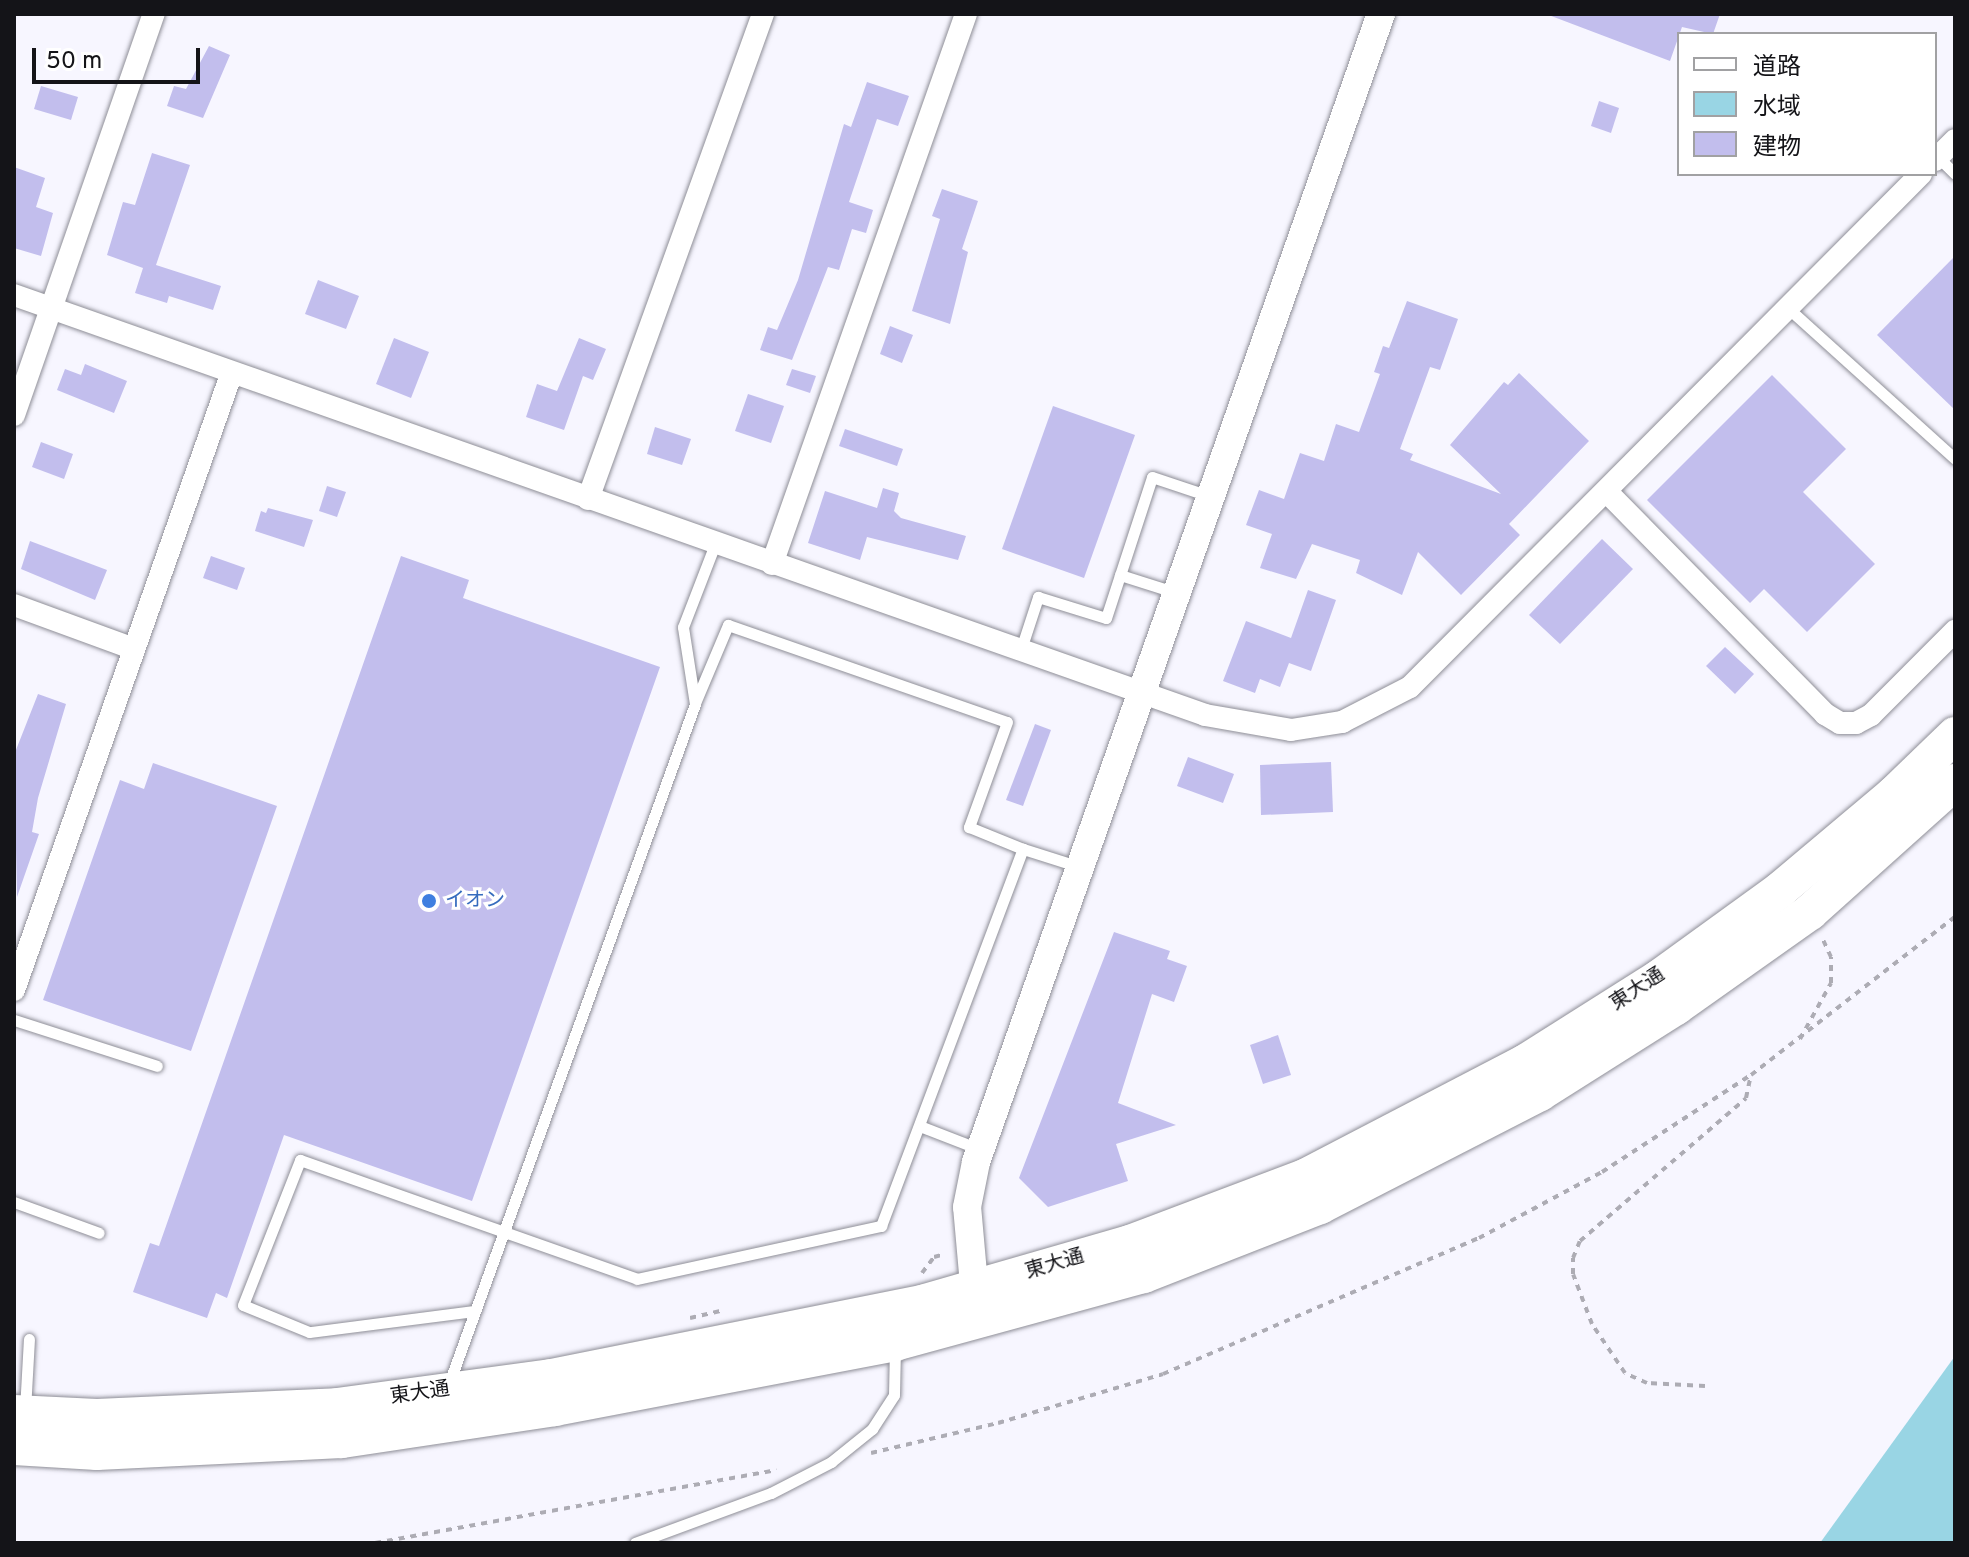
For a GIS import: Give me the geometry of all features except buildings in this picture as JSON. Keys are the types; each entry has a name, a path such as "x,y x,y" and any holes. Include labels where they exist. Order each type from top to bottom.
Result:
{"highway":[{"name":"東大通","path":"14,1447 97,1452 342,1440 555,1408 895,1343 1130,1243 1307,1176 1524,1063 1660,977 1780,890 1894,794 1955,735"},
{"name":"東大通","path":"20,1413 97,1417 337,1406 976,1306 1144,1275 1320,1206 1540,1093 1676,1007 1810,912 1955,782"}],"street":[{"path":"14,415 154,14"},
{"path":"588,499 763,14"},
{"path":"772,564 966,14"},
{"path":"976,1306 968,1248 967,1207 980,1150 1381,14"},
{"path":"1937,158 1955,140"},
{"path":"14,295 772,564 1249,727 1291,730 1342,722 1410,687 1919,176"},
{"path":"14,990 232,372"},
{"path":"1606,491 1825,714 1840,723 1856,723 1871,715 1955,631"},
{"path":"14,605 134,649"}],"lane":[{"path":"1937,160 1955,174"},
{"path":"1788,308 1955,459"},
{"path":"1021,649 1038,597 1106,618 1152,477 1211,496"},
{"path":"695,704 683,627 715,544"},
{"path":"1120,575 1177,593"},
{"path":"446,1391 695,704 728,625 1007,722 969,827 1080,867"},
{"path":"474,1311 309,1332 243,1305 300,1160 637,1279 881,1226 1023,849"},
{"path":"14,1020 157,1066"},
{"path":"920,1126 980,1150"},
{"path":"14,1202 99,1233"},
{"path":"20,1413 29,1339"},
{"path":"635,1543 771,1493 831,1462 872,1429 894,1395 895,1343"}],"path":[{"path":"831,1462 998,1423 1163,1374 1479,1238 1602,1172 1751,1075 1955,917"},
{"path":"1800,1039 1831,983 1831,957 1819,933"},
{"path":"1705,1386 1647,1383 1625,1373 1592,1324 1573,1274 1573,1258 1580,1241 1746,1098 1751,1075"},
{"path":"917,1281 934,1257 968,1248"},
{"path":"687,1318 728,1310"},
{"path":"375,1543 787,1468"}],"water":[{"path":"1955,1356 1955,1543 1820,1543"}],"place":[{"name":"イオン","path":"429,901"}]}
